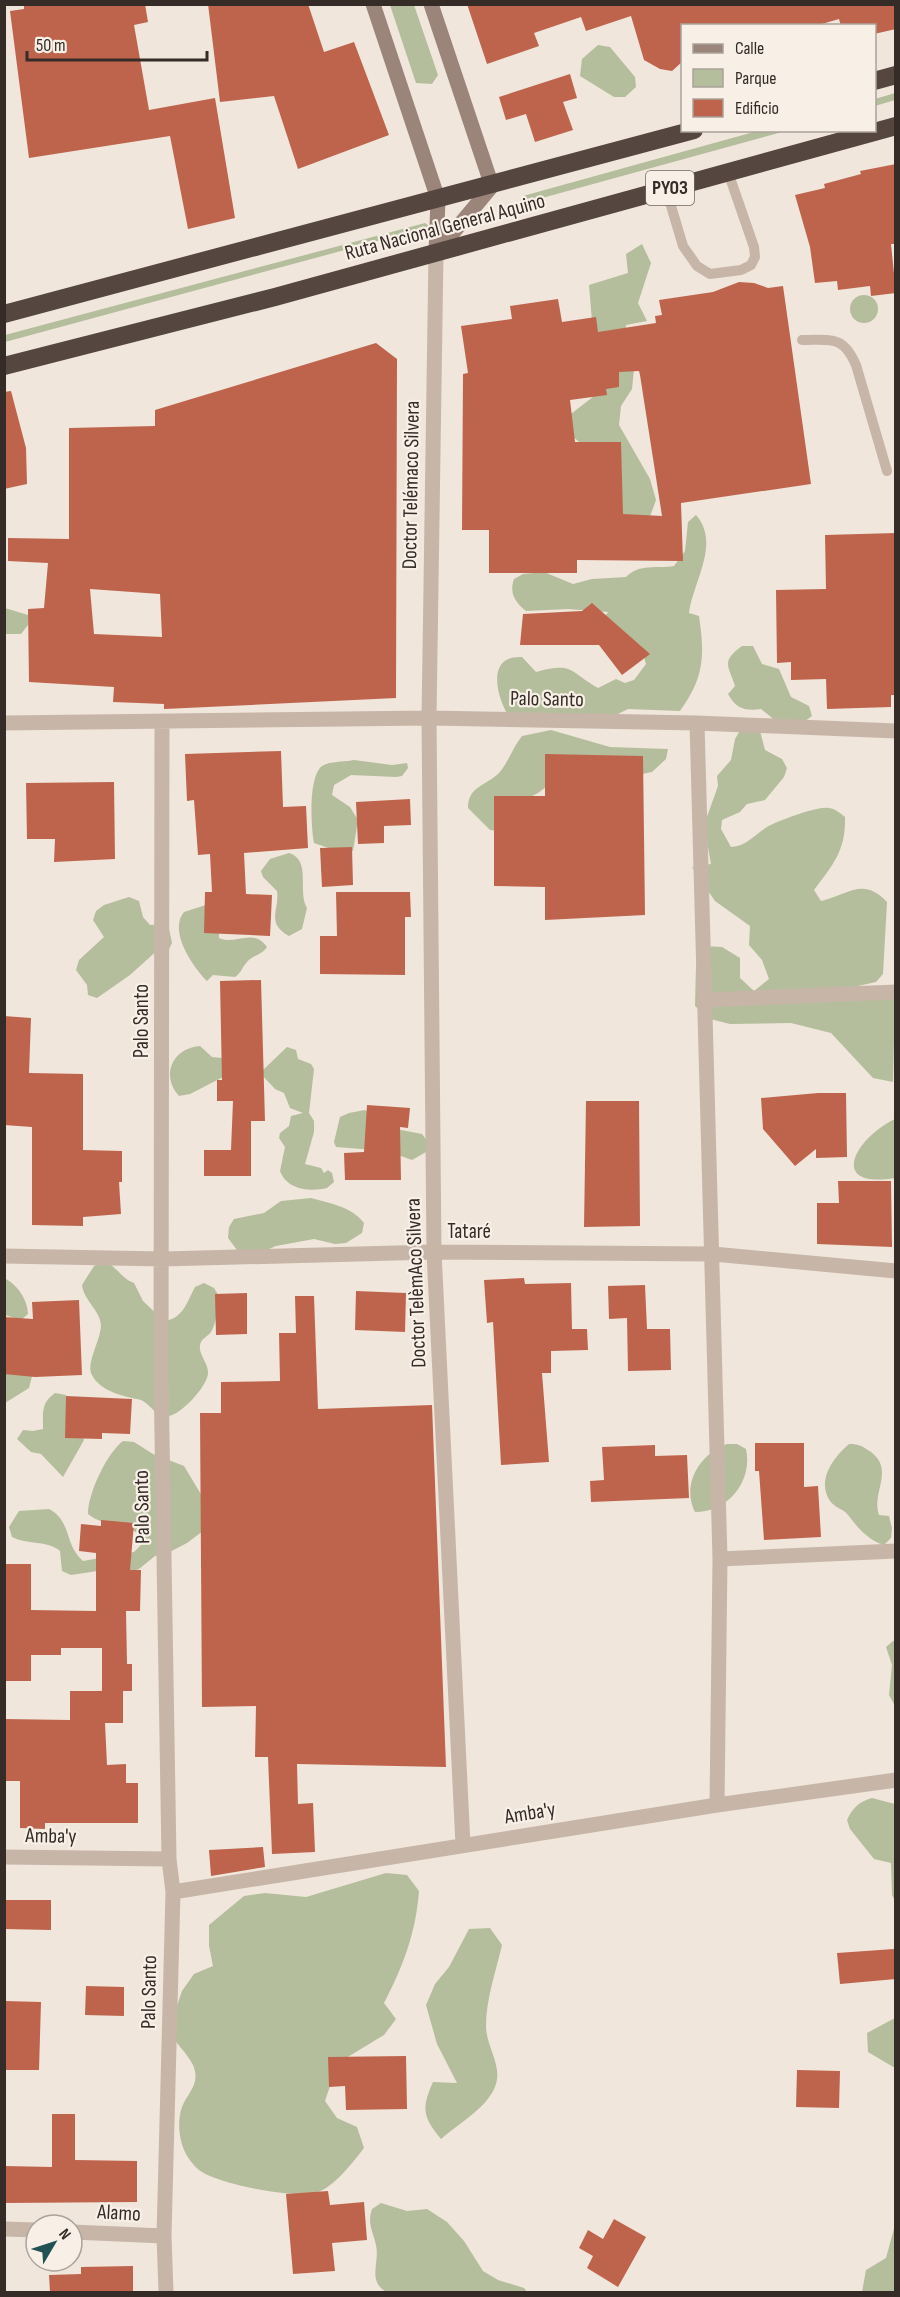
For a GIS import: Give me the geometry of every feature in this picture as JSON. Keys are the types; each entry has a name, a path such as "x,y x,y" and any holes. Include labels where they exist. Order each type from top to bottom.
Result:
{"highway":[{"path":"876,80 896,75"},
{"name":"Ruta Nacional General Aquino","path":"876,131 896,126"},
{"name":"Ruta Nacional General Aquino","path":"4,314 492,186 687,132"},
{"name":"Ruta Nacional General Aquino","path":"4,366 436,253 874,132"}],"street":[{"path":"373,4 438,199 436,253"},
{"path":"432,4 492,186 436,253"},
{"name":"Doctor Telémaco Silvera","path":"429,718 436,253"},
{"name":"Palo Santo","path":"4,723 429,718 697,723 896,731"},
{"name":"Doctor TelèmAco Silvera","path":"429,718 434,1252 463,1845"},
{"name":"Palo Santo","path":"162,720 163,1259 161,1374 169,1859 172,1892 164,2236 166,2292"},
{"path":"697,723 720,1559 717,1805"},
{"path":"705,1000 896,992"},
{"name":"Tataré","path":"4,1256 163,1259 434,1252 713,1254 896,1271"},
{"path":"720,1559 896,1551"},
{"name":"Amba'y","path":"172,1892 717,1805 896,1780"},
{"name":"Amba'y","path":"4,1857 169,1859"},
{"path":"4,2229 24,2230"},
{"name":"Alamo","path":"84,2233 164,2236"}],"lane":[{"path":"666,189 683,246 697,266 710,274 741,270 751,265 754,248 728,172"},
{"path":"802,340 836,340 850,350 887,471"}],"green space":[{"path":"390,5 414,5 438,75 432,84 416,83"},
{"path":"598,45 610,47 635,77 636,87 625,97 614,97 580,76 582,59"},
{"path":"895,93 895,100 876,106 876,99"},
{"path":"754,132 782,132 524,203 520,201 523,196"},
{"path":"425,223 429,226 426,228 5,342 5,335"},
{"path":"642,244 651,263 638,303 647,321 626,325 624,356 634,369 632,389 621,406 619,425 650,479 656,500 649,519 613,514 585,447 571,435 567,417 598,393 589,285 628,273 626,254"},
{"path":"864,295 874,299 878,309 874,319 864,323 854,319 850,309 854,299"},
{"path":"696,515 703,526 706,550 689,613 699,616 702,655 694,688 680,711 628,709 610,718 509,717 501,699 497,679 498,670 510,658 522,657 536,672 558,668 570,670 598,688 616,679 625,683 634,680 646,664 643,654 602,621 608,612 568,609 526,611 514,597 512,589 514,579 523,574 544,572 573,584 592,579 626,577 643,568 674,566 685,551 688,522"},
{"path":"5,608 28,615 28,625 21,634 5,634"},
{"path":"742,646 753,646 762,664 779,669 791,697 809,706 812,716 805,721 777,722 761,709 750,710 734,703 728,694 735,686 728,664 731,656"},
{"path":"745,722 760,731 765,750 782,759 787,768 784,777 765,800 747,804 740,812 722,820 721,829 731,847 746,842 767,827 788,818 816,809 834,809 845,817 841,848 814,890 821,901 856,889 863,889 871,890 887,902 883,974 876,982 858,986 895,998 893,1082 873,1078 831,1033 791,1023 730,1024 710,1019 695,1006 696,966 702,946 722,947 740,958 740,978 754,991 769,979 762,960 749,945 750,926 715,901 692,867 711,864 704,825 718,786 717,776 731,760 735,739"},
{"path":"551,730 610,747 668,749 666,759 652,772 632,776 561,776 538,793 515,805 500,831 490,830 468,808 471,795 499,773 522,736"},
{"path":"354,760 392,765 407,763 408,768 402,776 351,775 334,785 332,795 350,807 358,820 353,851 343,853 314,843 312,815 314,780 325,764"},
{"path":"289,853 300,862 304,901 307,908 302,929 289,936 277,926 275,915 277,891 263,877 261,871 270,859"},
{"path":"129,897 139,901 143,917 150,925 168,924 172,943 169,949 161,947 130,975 97,998 88,995 87,985 76,970 79,960 104,937 93,920 96,911 104,905"},
{"path":"209,904 219,922 219,938 231,940 256,938 267,947 249,960 235,977 213,975 207,981 195,967 184,948 179,929 184,912"},
{"path":"200,1046 212,1057 222,1058 227,1075 190,1094 179,1096 170,1080 172,1064 183,1052"},
{"path":"287,1047 296,1050 298,1059 311,1064 314,1069 309,1113 314,1121 314,1132 305,1164 321,1168 324,1173 328,1170 332,1173 334,1182 327,1188 313,1190 293,1186 280,1171 285,1147 279,1138 280,1133 289,1126 291,1116 303,1113 290,1108 284,1093 275,1089 262,1075 263,1070"},
{"path":"365,1110 401,1130 422,1134 428,1142 426,1152 412,1160 387,1151 336,1147 334,1142 340,1117"},
{"path":"895,1119 895,1178 874,1179 861,1176 855,1169 854,1160 859,1149 881,1127"},
{"path":"311,1198 340,1206 359,1217 364,1223 362,1233 346,1243 335,1244 314,1239 276,1246 250,1257 240,1254 228,1238 229,1227 234,1219 264,1213 281,1201"},
{"path":"102,1261 111,1265 134,1283 143,1301 164,1321 180,1313 195,1287 204,1283 214,1288 219,1296 213,1328 200,1346 208,1372 207,1378 199,1392 186,1406 172,1415 158,1414 141,1400 104,1388 91,1373 91,1362 101,1325 82,1285 94,1266"},
{"path":"4,1278 17,1288 24,1298 28,1314 21,1320 5,1315"},
{"path":"4,1367 34,1368 29,1388 5,1403"},
{"path":"55,1393 66,1395 67,1405 84,1440 63,1477 41,1454 31,1452 17,1439 23,1430 43,1429 45,1404"},
{"path":"123,1441 134,1442 153,1454 184,1466 205,1501 203,1531 187,1543 164,1555 155,1556 139,1569 130,1572 111,1569 71,1575 62,1571 60,1551 43,1544 12,1537 9,1527 19,1511 49,1509 61,1520 73,1548 83,1561 134,1552 141,1545 142,1536 88,1514 91,1495 100,1474 111,1455"},
{"path":"727,1444 737,1444 746,1449 746,1472 742,1483 727,1501 718,1507 695,1512 690,1491 696,1471 709,1455"},
{"path":"849,1444 855,1444 871,1452 881,1466 877,1507 879,1515 889,1516 892,1528 891,1538 884,1545 864,1533 846,1513 830,1501 826,1493 826,1477 829,1470 838,1455"},
{"path":"895,1641 895,1706 889,1695 892,1665 886,1647"},
{"path":"872,1798 895,1804 895,1901 892,1895 891,1863 874,1859 850,1829 847,1820 857,1806"},
{"path":"386,1873 407,1875 419,1891 415,1921 407,1949 384,2003 396,2019 384,2035 346,2058 332,2080 325,2101 337,2118 357,2127 364,2148 331,2185 308,2194 257,2189 222,2180 199,2170 186,2154 179,2130 180,2112 195,2083 195,2072 188,2057 168,2032 182,1991 194,1974 213,1966 209,1946 209,1925 244,1896 265,1893 306,1897"},
{"path":"490,1928 502,1945 486,2016 488,2041 497,2070 496,2084 480,2108 441,2139 427,2118 427,2099 433,2082 457,2083 437,2044 426,2005 435,1984 449,1967 469,1929"},
{"path":"895,2018 895,2068 868,2052 867,2033"},
{"path":"381,2203 407,2211 427,2209 447,2222 464,2241 483,2271 498,2280 524,2288 527,2292 386,2292 377,2282 375,2271 377,2252 370,2223 372,2209"},
{"path":"895,2225 895,2292 862,2292 866,2270 886,2258"}],"building":[{"path":"24,4 145,4 148,22 134,25 149,110 215,98 235,218 188,229 170,136 29,158 10,11 24,9"},
{"path":"208,4 308,4 324,52 354,42 389,135 298,169 274,96 220,102"},
{"path":"467,4 896,4 896,29 876,34 876,24 840,24 839,19 822,24 681,24 681,63 672,71 660,69 644,60 631,16 586,31 581,17 534,33 539,46 487,64"},
{"path":"570,74 577,98 563,102 573,130 535,142 526,114 506,120 499,97"},
{"path":"896,164 896,244 891,244 896,293 871,296 870,286 838,290 837,281 815,283 810,247 795,195 825,188 824,184 861,174 860,171"},
{"path":"739,282 754,283 768,288 783,286 811,484 681,503 683,561 577,560 577,573 489,573 489,530 462,530 463,374 468,373 461,326 512,319 510,306 558,299 562,322 596,317 598,332 656,323 655,316 662,315 659,300 713,292","holes":["639,371 662,516 623,514 621,442 575,442 570,400 607,395 606,389 619,387 619,372"]},
{"path":"376,343 397,359 396,698 164,709 164,704 113,702 114,687 29,682 28,609 44,608 48,563 8,561 8,538 69,539 69,428 155,426 155,410","holes":["90,589 160,594 162,637 94,634"]},
{"path":"11,391 26,448 27,484 4,489 4,392"},
{"path":"896,533 896,695 891,695 891,707 827,709 826,679 791,680 791,662 777,663 776,590 826,589 825,535"},
{"path":"592,603 650,654 622,675 599,645 520,645 523,614 582,611"},
{"path":"281,751 283,807 306,806 308,848 244,853 246,894 272,895 270,936 204,933 205,892 212,892 210,854 198,855 194,800 187,801 185,754"},
{"path":"545,754 643,756 645,915 545,920 545,887 494,886 494,796 545,796"},
{"path":"114,782 115,859 54,862 55,839 27,839 26,783"},
{"path":"410,799 411,825 384,826 384,843 358,844 356,802"},
{"path":"352,847 353,885 322,887 320,848"},
{"path":"336,892 410,892 411,917 405,917 405,975 320,974 320,936 337,936"},
{"path":"261,980 265,1121 251,1121 251,1176 204,1176 204,1150 231,1150 233,1101 217,1101 217,1080 222,1080 220,981"},
{"path":"4,1016 31,1018 29,1073 83,1074 83,1150 122,1151 122,1182 119,1182 121,1214 83,1217 83,1226 32,1225 32,1127 4,1125"},
{"path":"846,1093 847,1157 816,1158 816,1149 795,1166 763,1129 761,1098"},
{"path":"586,1101 639,1101 640,1226 584,1227"},
{"path":"367,1105 410,1108 408,1128 400,1127 401,1180 345,1180 344,1153 364,1152"},
{"path":"838,1181 891,1181 892,1247 817,1244 817,1203 839,1203"},
{"path":"524,1278 525,1284 571,1283 572,1329 587,1329 588,1350 551,1351 551,1373 542,1373 549,1462 501,1465 493,1322 487,1323 484,1280"},
{"path":"645,1285 647,1329 670,1329 671,1370 628,1371 627,1318 609,1319 608,1286"},
{"path":"356,1291 406,1293 405,1332 355,1330"},
{"path":"247,1293 247,1334 216,1335 215,1294"},
{"path":"295,1296 314,1296 318,1409 432,1405 446,1767 297,1764 298,1804 313,1803 315,1852 272,1854 268,1757 255,1757 256,1706 202,1707 200,1413 221,1413 221,1382 280,1381 279,1333 296,1333"},
{"path":"79,1300 82,1375 35,1377 4,1374 4,1317 33,1319 32,1302"},
{"path":"66,1396 132,1399 130,1434 102,1433 102,1439 65,1438"},
{"path":"755,1443 804,1443 804,1487 818,1486 821,1537 764,1540 759,1471 755,1471"},
{"path":"655,1445 655,1456 687,1455 689,1498 591,1502 590,1481 604,1480 602,1447"},
{"path":"101,1520 134,1523 130,1570 141,1570 140,1611 126,1611 127,1664 132,1664 132,1691 123,1691 123,1723 105,1723 107,1765 126,1764 126,1783 138,1783 138,1823 45,1823 45,1829 20,1828 20,1781 4,1781 4,1719 70,1720 70,1691 102,1691 102,1648 61,1648 61,1655 31,1655 31,1681 4,1681 4,1564 31,1564 31,1610 96,1611 96,1553 79,1551 81,1524 101,1526"},
{"path":"263,1847 265,1867 211,1876 209,1850"},
{"path":"4,1900 51,1900 51,1930 4,1929"},
{"path":"894,1949 896,1979 840,1984 837,1953"},
{"path":"86,1986 124,1987 124,2016 85,2015"},
{"path":"4,2001 41,2002 39,2070 4,2070"},
{"path":"406,2056 407,2109 346,2110 345,2086 329,2087 328,2057"},
{"path":"797,2070 840,2071 839,2108 796,2107"},
{"path":"52,2114 75,2114 75,2160 137,2161 137,2202 4,2203 4,2166 52,2167"},
{"path":"328,2191 330,2205 364,2202 367,2240 332,2243 335,2271 293,2274 286,2194"},
{"path":"614,2219 646,2237 618,2287 587,2268 593,2256 579,2248 588,2230 603,2239"},
{"path":"133,2266 133,2292 50,2292 49,2275 81,2274 84,2273 84,2267"}]}
